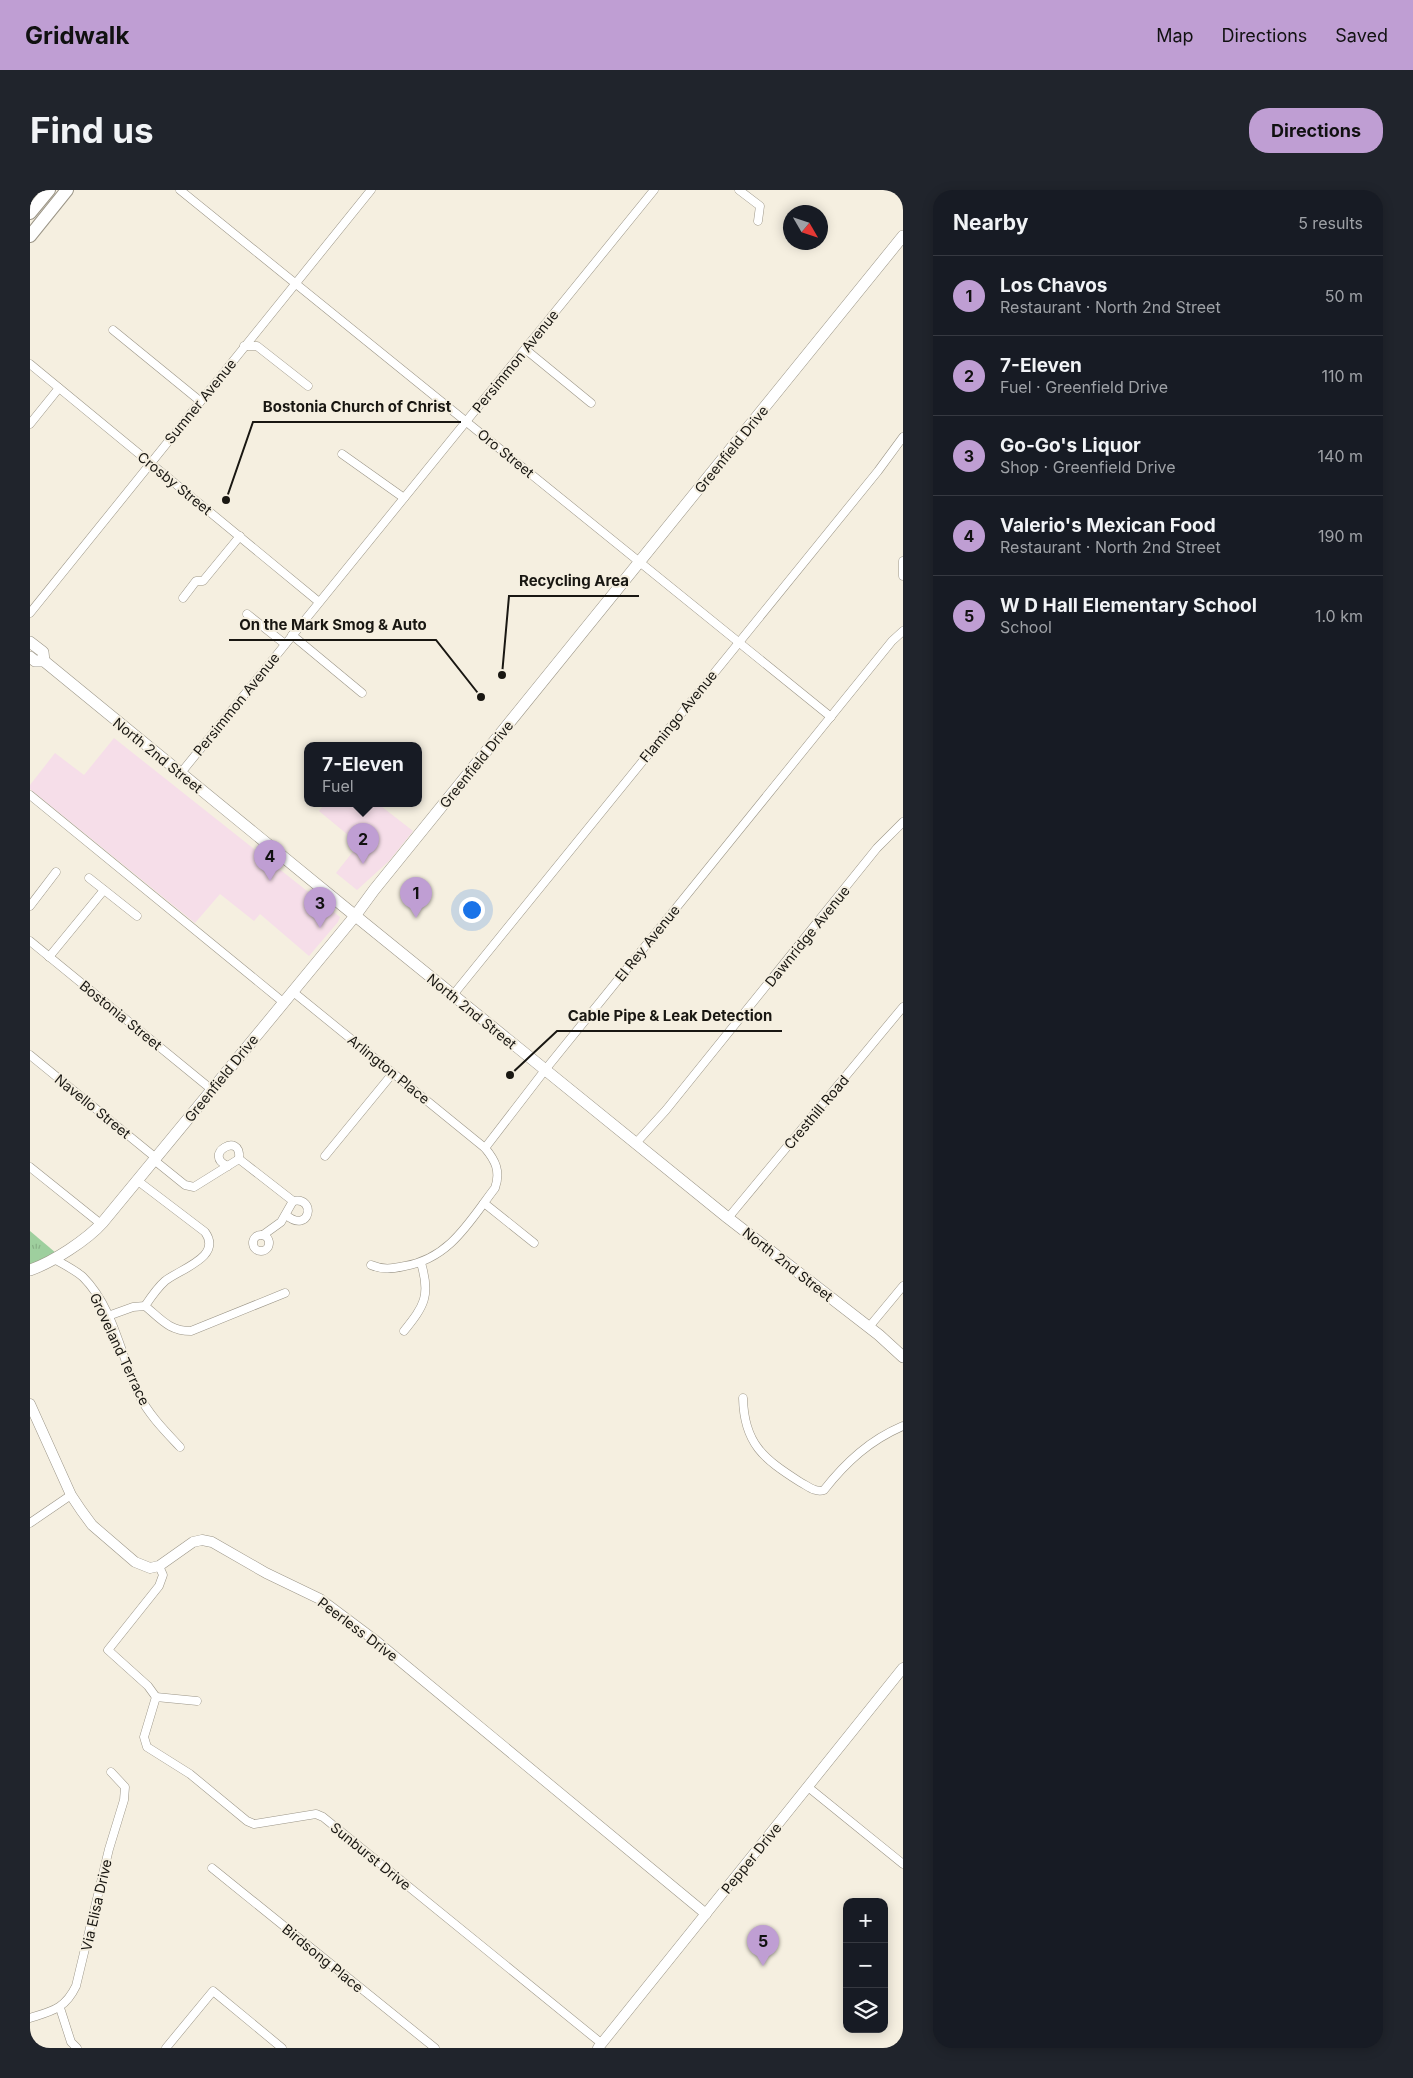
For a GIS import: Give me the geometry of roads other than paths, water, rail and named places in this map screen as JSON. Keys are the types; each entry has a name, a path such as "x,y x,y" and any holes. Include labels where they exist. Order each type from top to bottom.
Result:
{"main road":[{"path":"30,213 49,190"},
{"path":"30,236 67,190"},
{"name":"Greenfield Drive","path":"30,1270 54,1259 101,1224 138,1181 211,1088 355,916 374,890 903,236"},
{"name":"North 2nd Street","path":"30,642 43,652 44,661"},
{"name":"North 2nd Street","path":"30,657 35,661 44,661 355,916 728,1218 870,1328 903,1357"}],"street":[{"name":"Oro Street","path":"180,190 831,717"},
{"name":"Sumner Avenue","path":"30,613 371,190"},
{"name":"Persimmon Avenue","path":"180,774 654,190"},
{"path":"740,190 760,206 758,221"},
{"path":"113,330 200,401"},
{"path":"244,346 257,346 308,386"},
{"path":"524,349 591,403"},
{"name":"Crosby Street","path":"30,364 320,602"},
{"path":"30,424 59,388"},
{"name":"Flamingo Avenue","path":"453,995 878,471 903,437"},
{"path":"342,454 404,498"},
{"path":"183,598 196,581 203,581 240,536"},
{"path":"903,561 903,576"},
{"path":"247,614 285,644"},
{"name":"El Rey Avenue","path":"486,1148 546,1070 892,641 903,631"},
{"path":"292,635 362,693"},
{"path":"30,795 283,1002"},
{"name":"Dawnridge Avenue","path":"636,1143 666,1110 878,848 903,822"},
{"path":"30,906 56,872"},
{"path":"89,878 137,916"},
{"path":"49,957 104,890"},
{"name":"Bostonia Street","path":"30,942 211,1088"},
{"name":"Arlington Place","path":"292,991 486,1148"},
{"name":"Cresthill Road","path":"728,1218 903,1007"},
{"name":"Navello Street","path":"30,1055 188,1187 194,1187 228,1166"},
{"path":"325,1156 393,1073"},
{"path":"228,1145 234,1146 239,1153 239,1159 228,1166 220,1159 219,1153 222,1148 228,1145"},
{"path":"371,1265 384,1270 422,1263 448,1248 495,1188 497,1181 495,1160 486,1148"},
{"path":"239,1159 293,1202"},
{"path":"30,1167 101,1224"},
{"path":"108,1316 134,1307 145,1306 165,1281 189,1268 206,1254 210,1244 205,1232 138,1181"},
{"path":"263,1235 281,1222 293,1202 300,1200 305,1203 308,1209 308,1215 299,1222 286,1215"},
{"path":"484,1203 534,1243"},
{"name":"Groveland Terrace","path":"54,1259 81,1275 89,1284 108,1316 140,1396 155,1420 180,1447"},
{"path":"404,1331 420,1311 426,1293 422,1263"},
{"path":"870,1328 903,1286"},
{"path":"145,1306 170,1328 191,1331 285,1293"},
{"path":"743,1398 749,1434 763,1454 772,1464 816,1491 824,1490 841,1469 860,1452 890,1431 903,1426"},
{"path":"30,1404 71,1494 92,1525 134,1562 150,1568 160,1566 163,1575 159,1586 108,1650 148,1686 156,1697 197,1701"},
{"path":"30,1523 71,1494"},
{"name":"Peerless Drive","path":"160,1566 188,1544 197,1541 207,1541 216,1544 266,1573 320,1599 376,1641 706,1914"},
{"name":"Pepper Drive","path":"600,2046 903,1668"},
{"name":"Sunburst Drive","path":"156,1697 144,1737 147,1747 190,1774 247,1821 254,1824 316,1814 323,1817 600,2046"},
{"name":"Via Elisa Drive","path":"60,2008 70,1998 78,1980 109,1849 124,1800 125,1787 111,1772"},
{"path":"808,1787 903,1864"},
{"name":"Birdsong Place","path":"212,1868 434,2048"},
{"path":"166,2048 213,1991 282,2048"},
{"path":"30,2018 60,2008 71,2042 77,2048"}],"place":[{"name":"Bostonia Church of Christ","path":"226,500"},
{"name":"Recycling Area","path":"502,675"},
{"name":"On the Mark Smog & Auto","path":"481,697"},
{"name":"7-Eleven","path":"363,864"},
{"name":"Valerio's Mexican Food","path":"270,881"},
{"name":"Los Chavos","path":"416,918"},
{"name":"Go-Go's Liquor","path":"320,928"},
{"name":"Cable Pipe & Leak Detection","path":"510,1075"},
{"name":"W D Hall Elementary School","path":"763,1966"}]}
